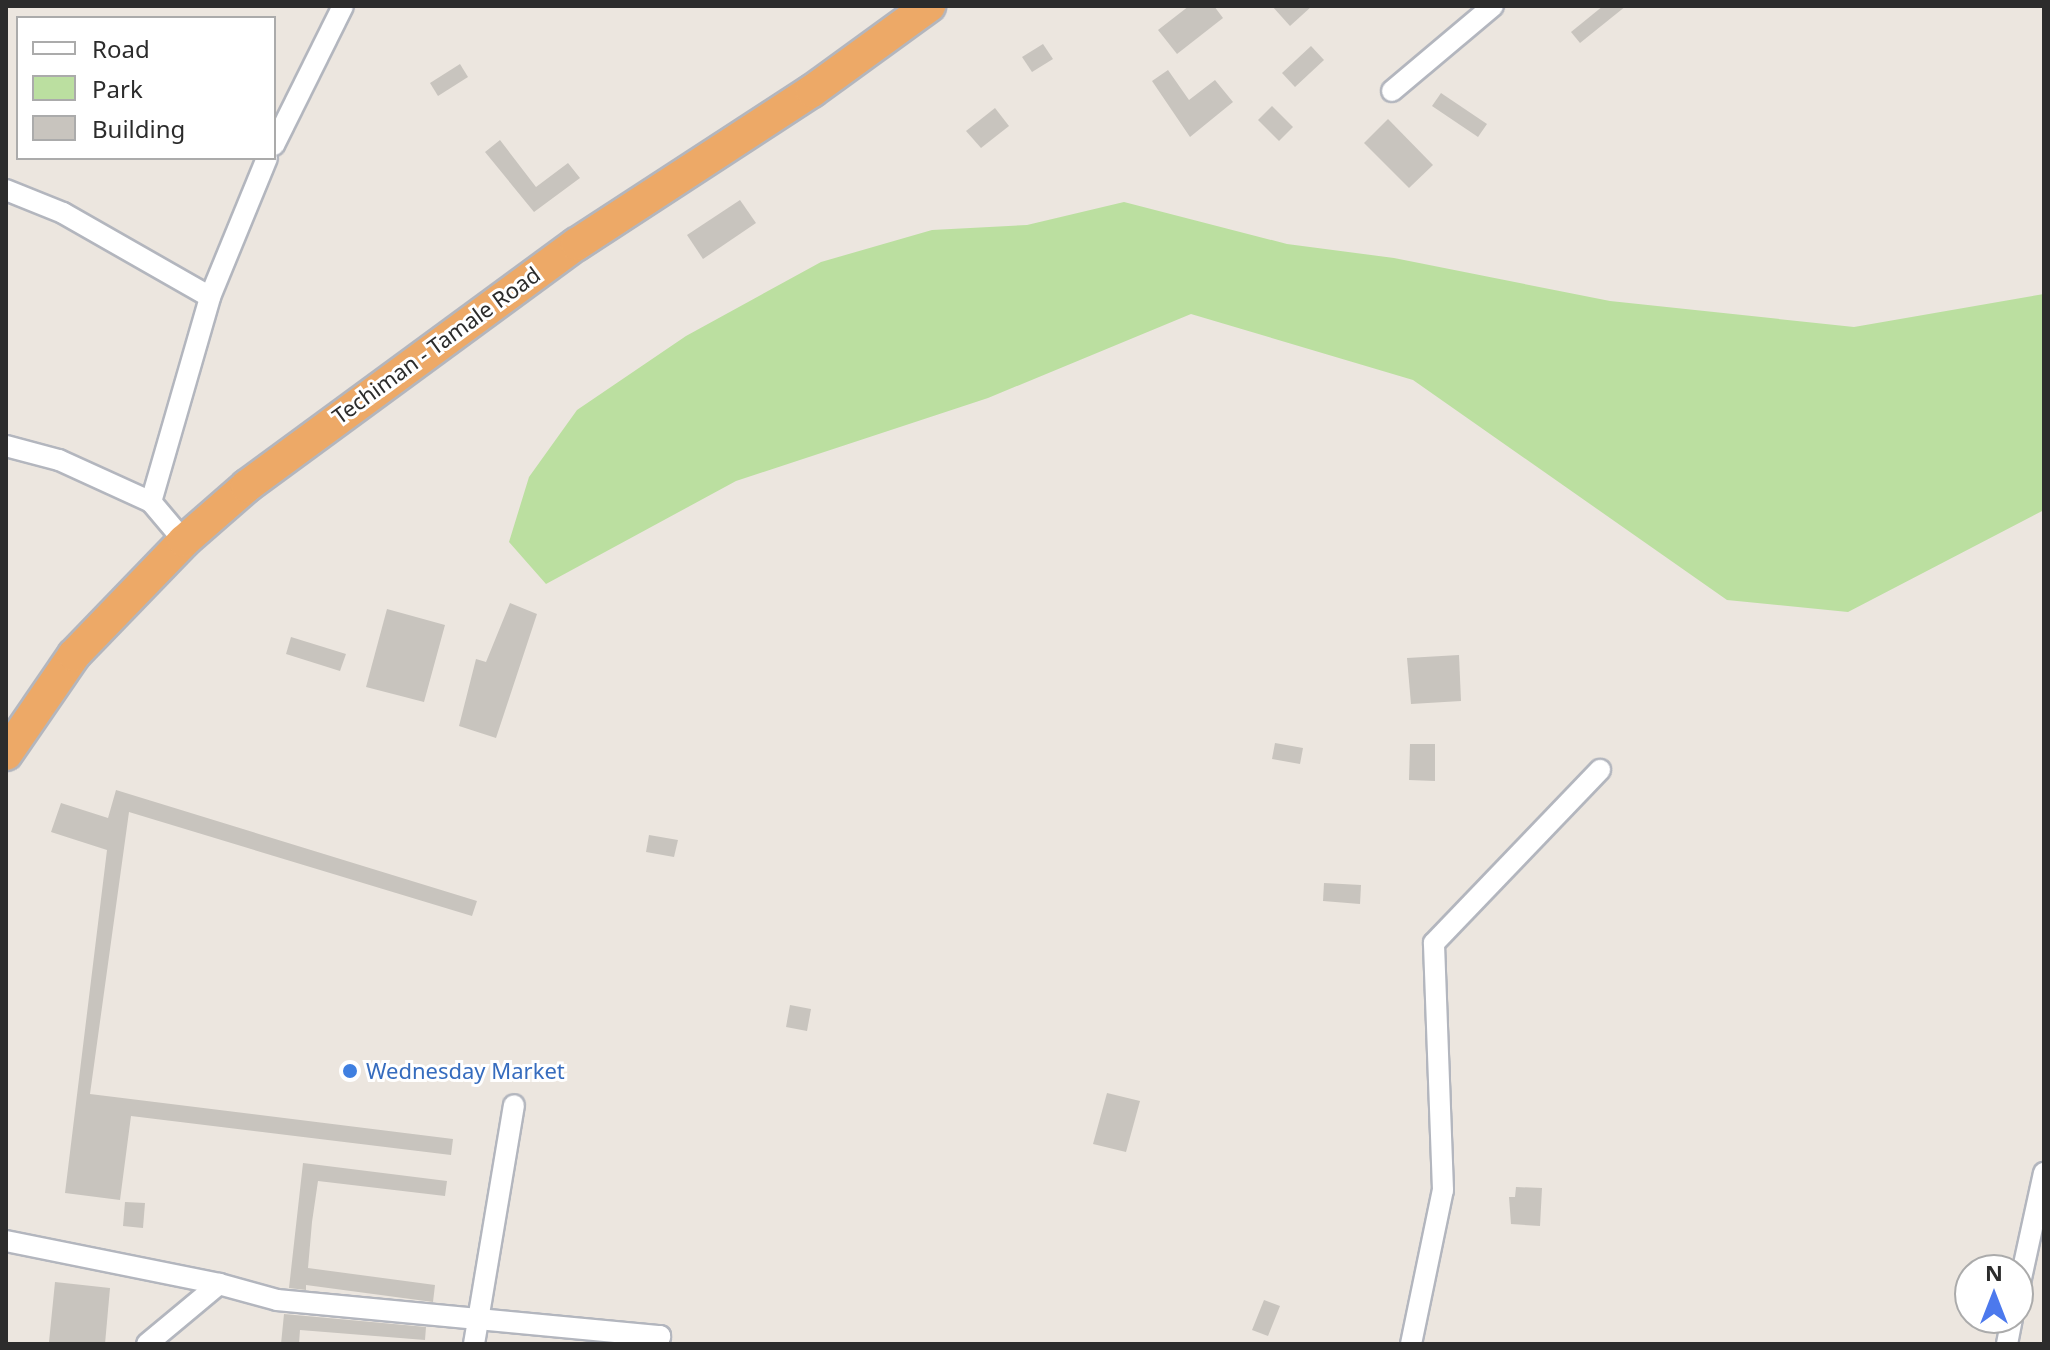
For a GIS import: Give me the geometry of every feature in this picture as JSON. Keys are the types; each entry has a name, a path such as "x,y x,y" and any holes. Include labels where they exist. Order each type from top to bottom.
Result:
{"highway":[{"name":"Techiman - Tamale Road","path":"6,754 74,655 184,541 311,435 478,314 812,91 929,6"}],"street":[{"path":"276,141 343,6"},
{"path":"1392,91 1493,6"},
{"path":"151,502 210,297 266,160"},
{"path":"6,190 63,213 210,297"},
{"path":"6,446 59,460 151,502 184,541"},
{"path":"1411,1344 1443,1190 1434,943 1600,770"},
{"path":"474,1344 514,1105"},
{"path":"2026,1254 2044,1173"},
{"path":"6,1241 219,1284 277,1300 660,1336 658,1344"},
{"path":"147,1344 219,1284"}],"green space":[{"path":"1124,202 1287,244 1394,258 1610,301 1854,327 2044,294 2044,510 1848,612 1727,600 1413,380 1191,314 988,398 736,481 546,584 509,542 529,477 577,410 686,336 821,262 932,230 1027,225"}],"building":[{"path":"1189,6 1214,6 1223,18 1177,54 1158,30"},
{"path":"1272,6 1312,6 1290,26"},
{"path":"1603,6 1626,6 1580,43 1571,32"},
{"path":"1043,44 1053,59 1032,72 1022,57"},
{"path":"1311,46 1324,60 1295,87 1282,73"},
{"path":"460,64 468,77 438,96 430,83"},
{"path":"1168,70 1189,100 1215,80 1233,102 1190,137 1152,81"},
{"path":"1441,93 1487,124 1478,137 1432,106"},
{"path":"1272,106 1293,127 1279,141 1258,120"},
{"path":"995,108 1009,126 981,148 966,131"},
{"path":"1388,119 1433,165 1409,188 1364,143"},
{"path":"500,140 536,187 568,163 580,178 534,212 485,152"},
{"path":"740,200 756,223 703,259 687,235"},
{"path":"510,603 537,614 496,738 459,726 476,659 486,662"},
{"path":"387,609 445,625 424,702 366,687"},
{"path":"291,637 346,654 340,671 286,654"},
{"path":"1459,655 1461,701 1411,704 1407,658"},
{"path":"1275,743 1303,748 1300,764 1272,759"},
{"path":"1410,744 1435,744 1435,781 1409,780"},
{"path":"116,790 477,901 472,916 129,812 90,1094 453,1139 451,1155 131,1116 120,1200 65,1193 107,850 51,832 61,803 108,818"},
{"path":"649,835 678,840 674,857 646,852"},
{"path":"1324,883 1361,885 1360,904 1323,901"},
{"path":"790,1005 811,1009 807,1031 786,1027"},
{"path":"1107,1093 1140,1101 1126,1152 1093,1144"},
{"path":"303,1163 447,1181 445,1196 318,1181 312,1222 308,1268 435,1285 433,1302 306,1285 306,1290 289,1288"},
{"path":"1516,1187 1542,1188 1540,1226 1511,1224 1509,1197 1515,1197"},
{"path":"125,1202 145,1203 143,1228 123,1226"},
{"path":"55,1282 110,1288 105,1344 49,1342"},
{"path":"1264,1300 1280,1306 1268,1336 1252,1330"},
{"path":"284,1314 426,1327 425,1340 300,1330 299,1344 281,1344"}],"place":[{"name":"Wednesday Market","path":"350,1071"}]}
